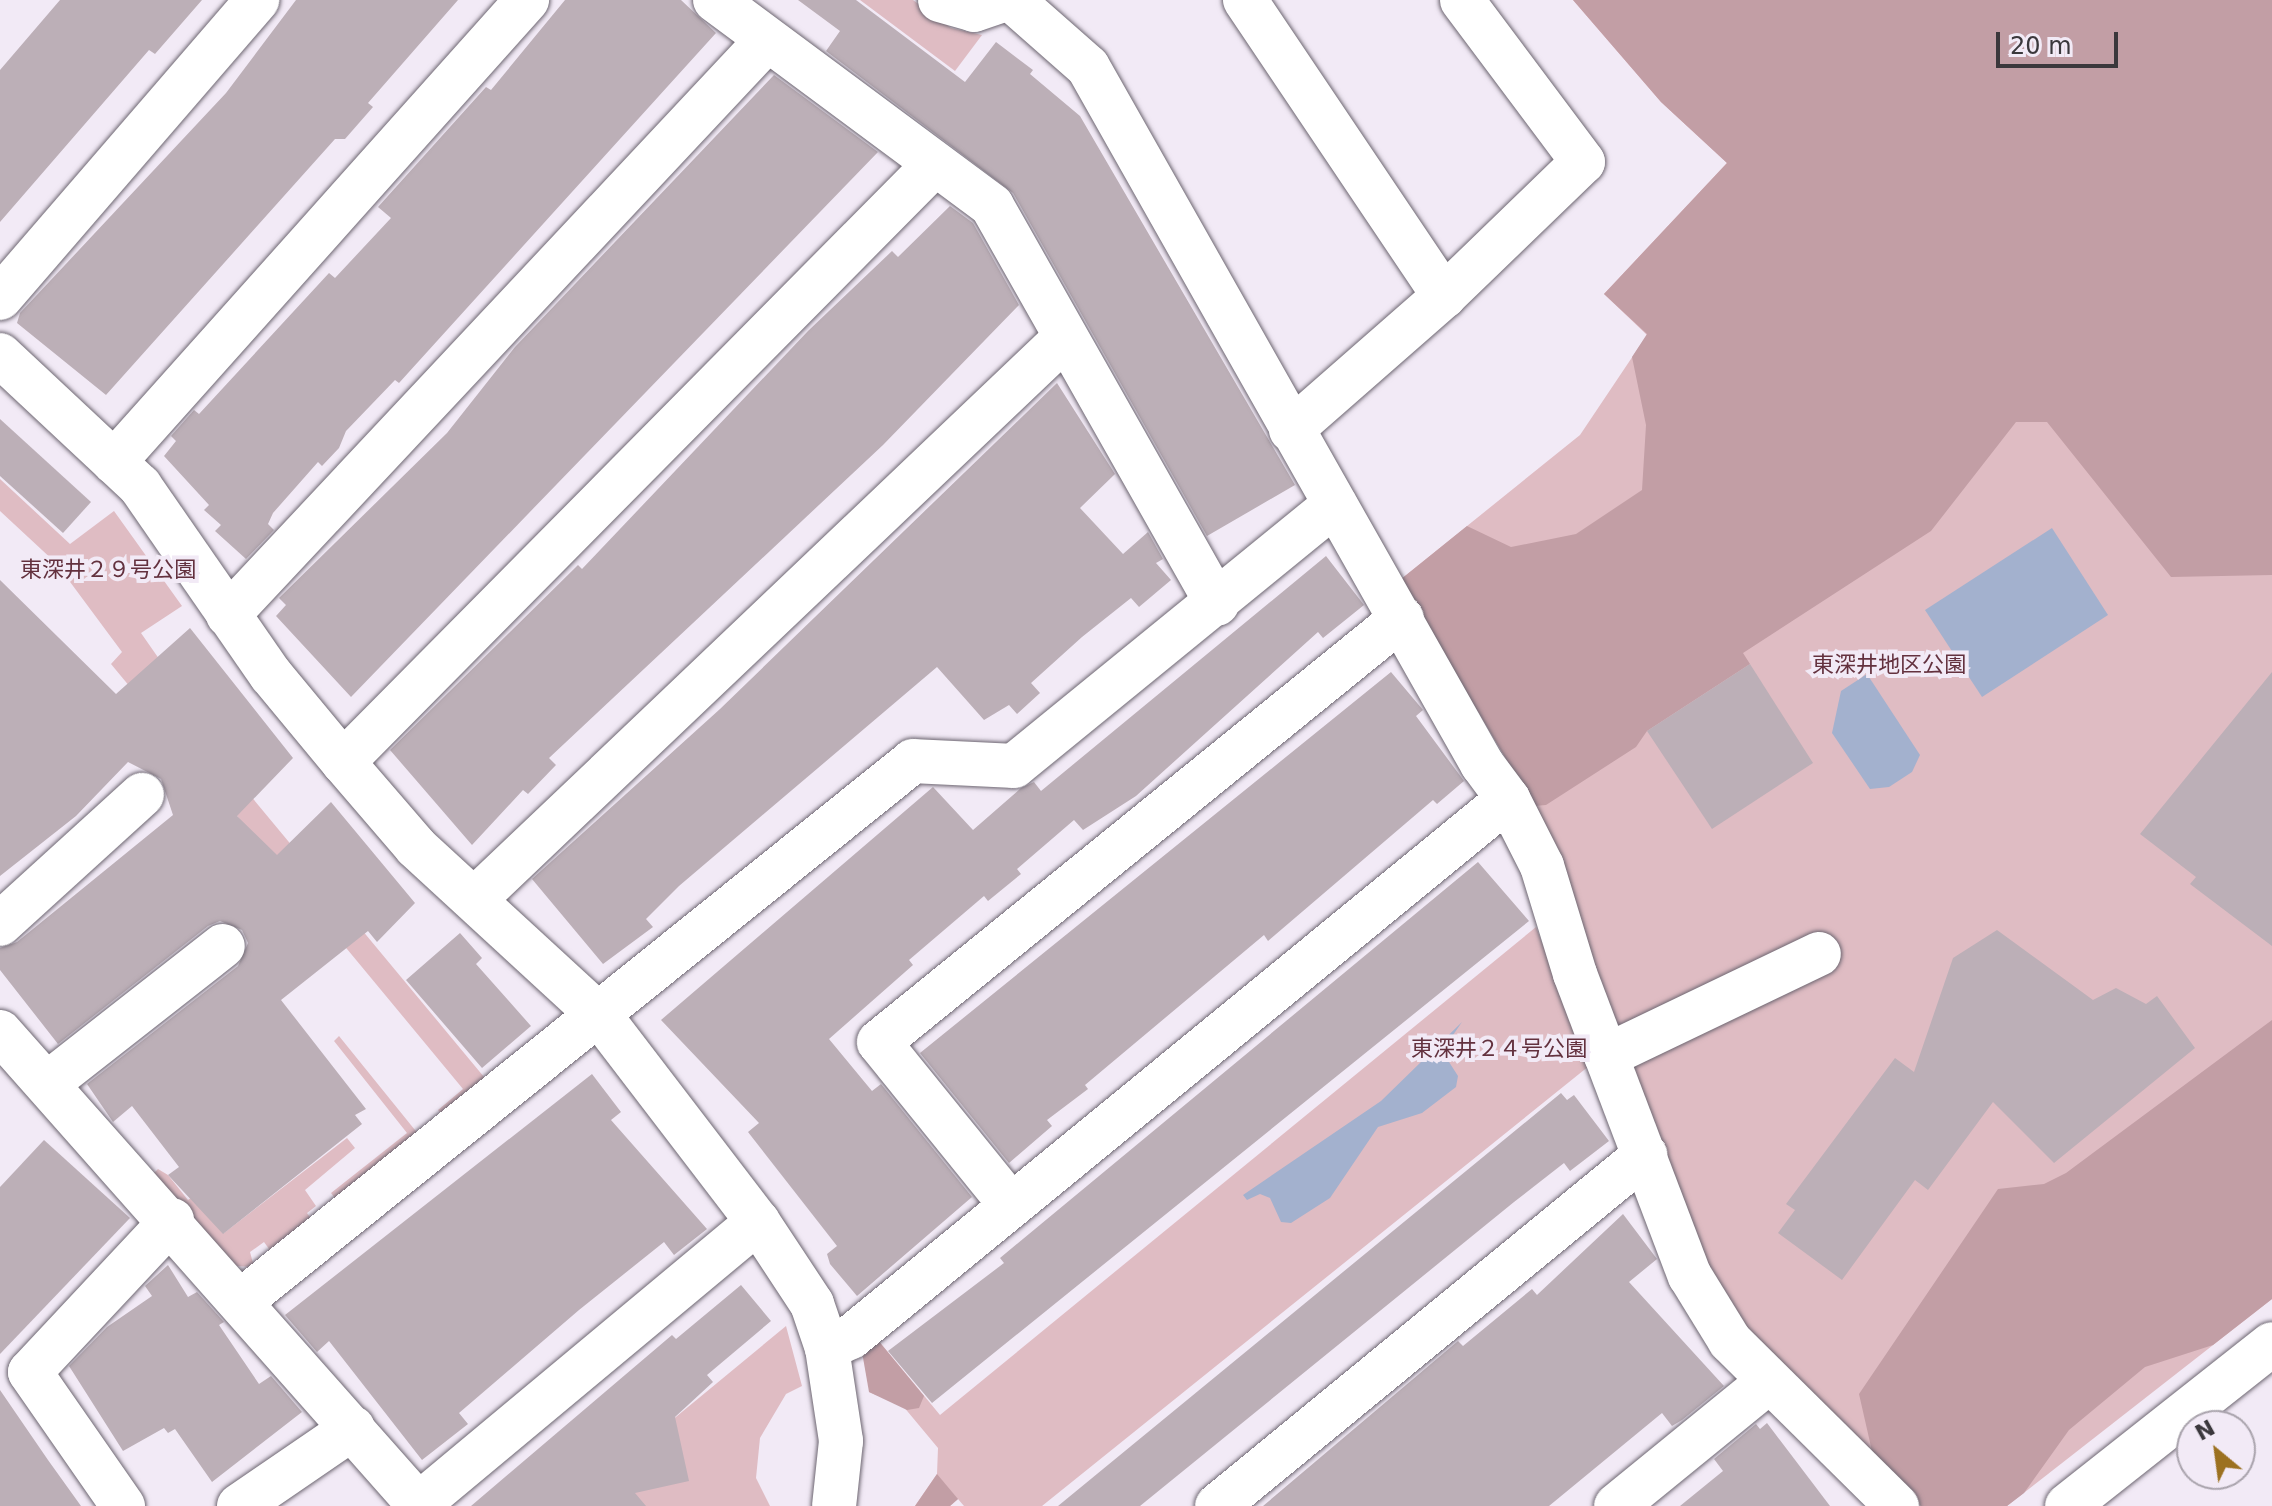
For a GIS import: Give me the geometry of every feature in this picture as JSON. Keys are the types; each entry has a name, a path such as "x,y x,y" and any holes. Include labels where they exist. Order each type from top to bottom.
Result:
{"street":[{"path":"0,298 257,0"},
{"path":"114,462 527,0"},
{"path":"715,0 933,166 992,206 1217,604"},
{"path":"940,0 974,10 1003,0"},
{"path":"1012,0 1088,67 1291,430 1508,799 1542,866 1606,1056 1690,1276 1730,1341 1767,1383 1897,1506"},
{"path":"1245,0 1444,296"},
{"path":"1291,430 1444,296 1583,162 1462,0"},
{"path":"228,615 767,40"},
{"path":"343,762 933,166"},
{"path":"475,899 1065,338"},
{"path":"0,355 140,486 228,615 343,762 416,847 601,1017 758,1222 812,1304 827,1348 841,1441 834,1506"},
{"path":"241,1301 601,1017 913,761 1014,766 1217,604 1335,504"},
{"path":"1010,1204 879,1042 1402,618"},
{"path":"0,924 142,795"},
{"path":"827,1348 851,1337 1508,799"},
{"path":"48,1083 223,946"},
{"path":"1606,1056 1819,954"},
{"path":"0,1032 172,1220 420,1505 758,1222"},
{"path":"1217,1506 1645,1155"},
{"path":"123,1506 30,1372 172,1220"},
{"path":"2067,1506 2265,1358"},
{"path":"1616,1506 1767,1383"},
{"path":"239,1506 353,1428"}],"green space":[{"path":"860,0 913,0 951,28 982,35 955,71"},
{"name":"東深井地区公園","path":"1573,0 2272,0 2272,1299 2007,1506 1921,1506 1741,1327 1711,1272 1534,806 1400,580 1580,435 1647,335 1604,294 1727,163 1661,102"},
{"name":"東深井２９号公園","path":"0,479 70,544 114,511 182,606 141,633 164,666 152,677 489,1083 444,1118 438,1110 463,1089 111,664 122,652 56,563 0,511"},
{"name":"東深井２４号公園","path":"1536,927 1589,1066 1042,1506 964,1506 958,1499 950,1506 915,1506 937,1474 938,1448 903,1406 869,1392 877,1339 940,1415"},
{"path":"339,1036 419,1135 338,1202 331,1193 407,1133 334,1041"},
{"path":"347,1138 355,1148 305,1190 316,1206 307,1213 313,1221 272,1253 264,1242 250,1252 254,1267 235,1266 153,1174 158,1169 168,1175 188,1200 194,1196 224,1233"},
{"path":"786,1326 802,1386 786,1394 760,1438 756,1478 770,1506 568,1506"}],"shaded area":[{"path":"1573,0 2272,0 2272,575 2171,577 2047,422 2016,422 1931,531 1743,653 1750,664 1647,731 1636,747 1546,805 1534,806 1400,580 1467,526 1511,547 1576,534 1642,490 1646,425 1632,357 1647,334 1604,294 1727,163 1661,102"},
{"path":"2272,1020 2272,1299 2213,1345 2145,1367 2069,1430 2024,1493 2007,1506 1921,1506 1874,1460 1859,1394 1998,1189 2044,1184 2066,1173"},
{"path":"877,1339 924,1396 919,1408 907,1410 869,1392 862,1352"},
{"path":"937,1474 958,1499 950,1506 915,1506"}],"water":[{"path":"2052,528 2108,615 1982,697 1925,610"},
{"path":"1867,674 1920,755 1912,772 1889,787 1870,789 1832,733 1841,691"},
{"path":"1462,1022 1442,1051 1458,1076 1456,1087 1422,1113 1378,1127 1330,1198 1291,1223 1281,1222 1270,1198 1260,1194 1247,1200 1243,1195 1381,1101"}],"building":[{"path":"60,0 202,0 155,54 149,50 0,222 0,70"},
{"path":"296,0 458,0 368,103 373,107 345,139 335,139 106,395 17,323 20,313 226,93"},
{"path":"565,0 681,0 716,33 399,383 395,380 346,431 339,448 322,466 318,462 273,513 268,524 274,530 246,559 215,531 221,525 204,510 209,505 164,456 176,441 171,436 194,410 199,414 329,273 335,278 391,218 378,207 486,87 491,90"},
{"path":"798,0 856,0 965,82 996,42 1033,70 1030,74 1080,116 1295,485 1207,536 1013,193 826,51 840,31"},
{"path":"774,75 878,152 351,697 276,616 286,605 279,598 447,433 515,347"},
{"path":"950,206 973,223 1019,305 883,445 549,758 556,765 528,794 523,790 472,845 390,750 578,565 582,569 808,331 892,251 898,257"},
{"path":"1057,383 1115,474 1080,508 1123,554 1148,532 1163,559 1156,563 1171,580 1139,607 1131,598 1082,637 1031,683 1040,693 1017,714 1009,705 984,720 937,667 679,886 646,919 653,927 603,964 532,879 720,709"},
{"path":"0,419 91,502 63,533 0,476"},
{"path":"1326,556 1364,605 1323,638 1318,632 1136,796 1083,830 1074,820 1017,869 1021,874 988,901 984,896 909,960 913,965 829,1039 872,1091 881,1084 972,1197 857,1296 830,1264 827,1254 837,1246 748,1132 759,1123 661,1020 933,787 973,830 1021,788 1034,782 1041,791"},
{"path":"0,580 116,694 190,628 293,758 237,816 277,855 331,802 415,903 377,942 368,931 281,1000 366,1109 355,1115 362,1124 223,1234 168,1175 179,1167 132,1106 113,1122 87,1084 238,966 248,943 242,930 220,921 208,926 58,1044 0,970 0,948 17,942 173,815 161,779 128,762 76,816 0,876"},
{"path":"1750,664 1813,763 1712,829 1647,731"},
{"path":"1391,672 1423,710 1416,716 1464,781 1437,804 1433,800 1268,941 1264,935 1085,1085 1088,1089 1047,1120 1052,1126 1009,1163 920,1053"},
{"path":"2272,672 2272,946 2190,884 2196,877 2140,834"},
{"path":"1478,862 1529,921 932,1403 888,1351 1004,1263 1000,1258"},
{"path":"1997,930 2093,1000 2116,988 2146,1004 2157,996 2195,1048 2054,1163 1993,1102 1928,1190 1915,1180 1842,1280 1778,1233 1795,1210 1786,1204 1895,1058 1914,1072 1953,958"},
{"path":"460,933 482,958 476,964 531,1026 482,1068 406,980"},
{"path":"592,1074 621,1112 611,1120 707,1229 674,1255 664,1242 579,1310 459,1413 468,1424 422,1460 329,1341 317,1352 285,1315"},
{"path":"1561,1093 1567,1100 1574,1095 1609,1141 1570,1171 1564,1163 1140,1506 1058,1506"},
{"path":"44,1140 130,1218 0,1354 0,1187"},
{"path":"1623,1214 1657,1259 1629,1282 1724,1386 1672,1426 1662,1413 1549,1506 1263,1506 1458,1341 1463,1346 1532,1289 1537,1295"},
{"path":"168,1265 188,1297 197,1292 224,1322 219,1325 259,1384 271,1376 302,1412 212,1482 175,1429 168,1433 164,1428 123,1451 69,1366 107,1327 152,1296 145,1286"},
{"path":"741,1285 771,1321 707,1375 713,1382 675,1417 689,1481 635,1493 646,1506 471,1506 672,1335 676,1339"},
{"path":"0,1390 48,1460 81,1506 0,1506"},
{"path":"1767,1423 1830,1506 1680,1506 1723,1471 1714,1459 1756,1424 1760,1429"}]}
